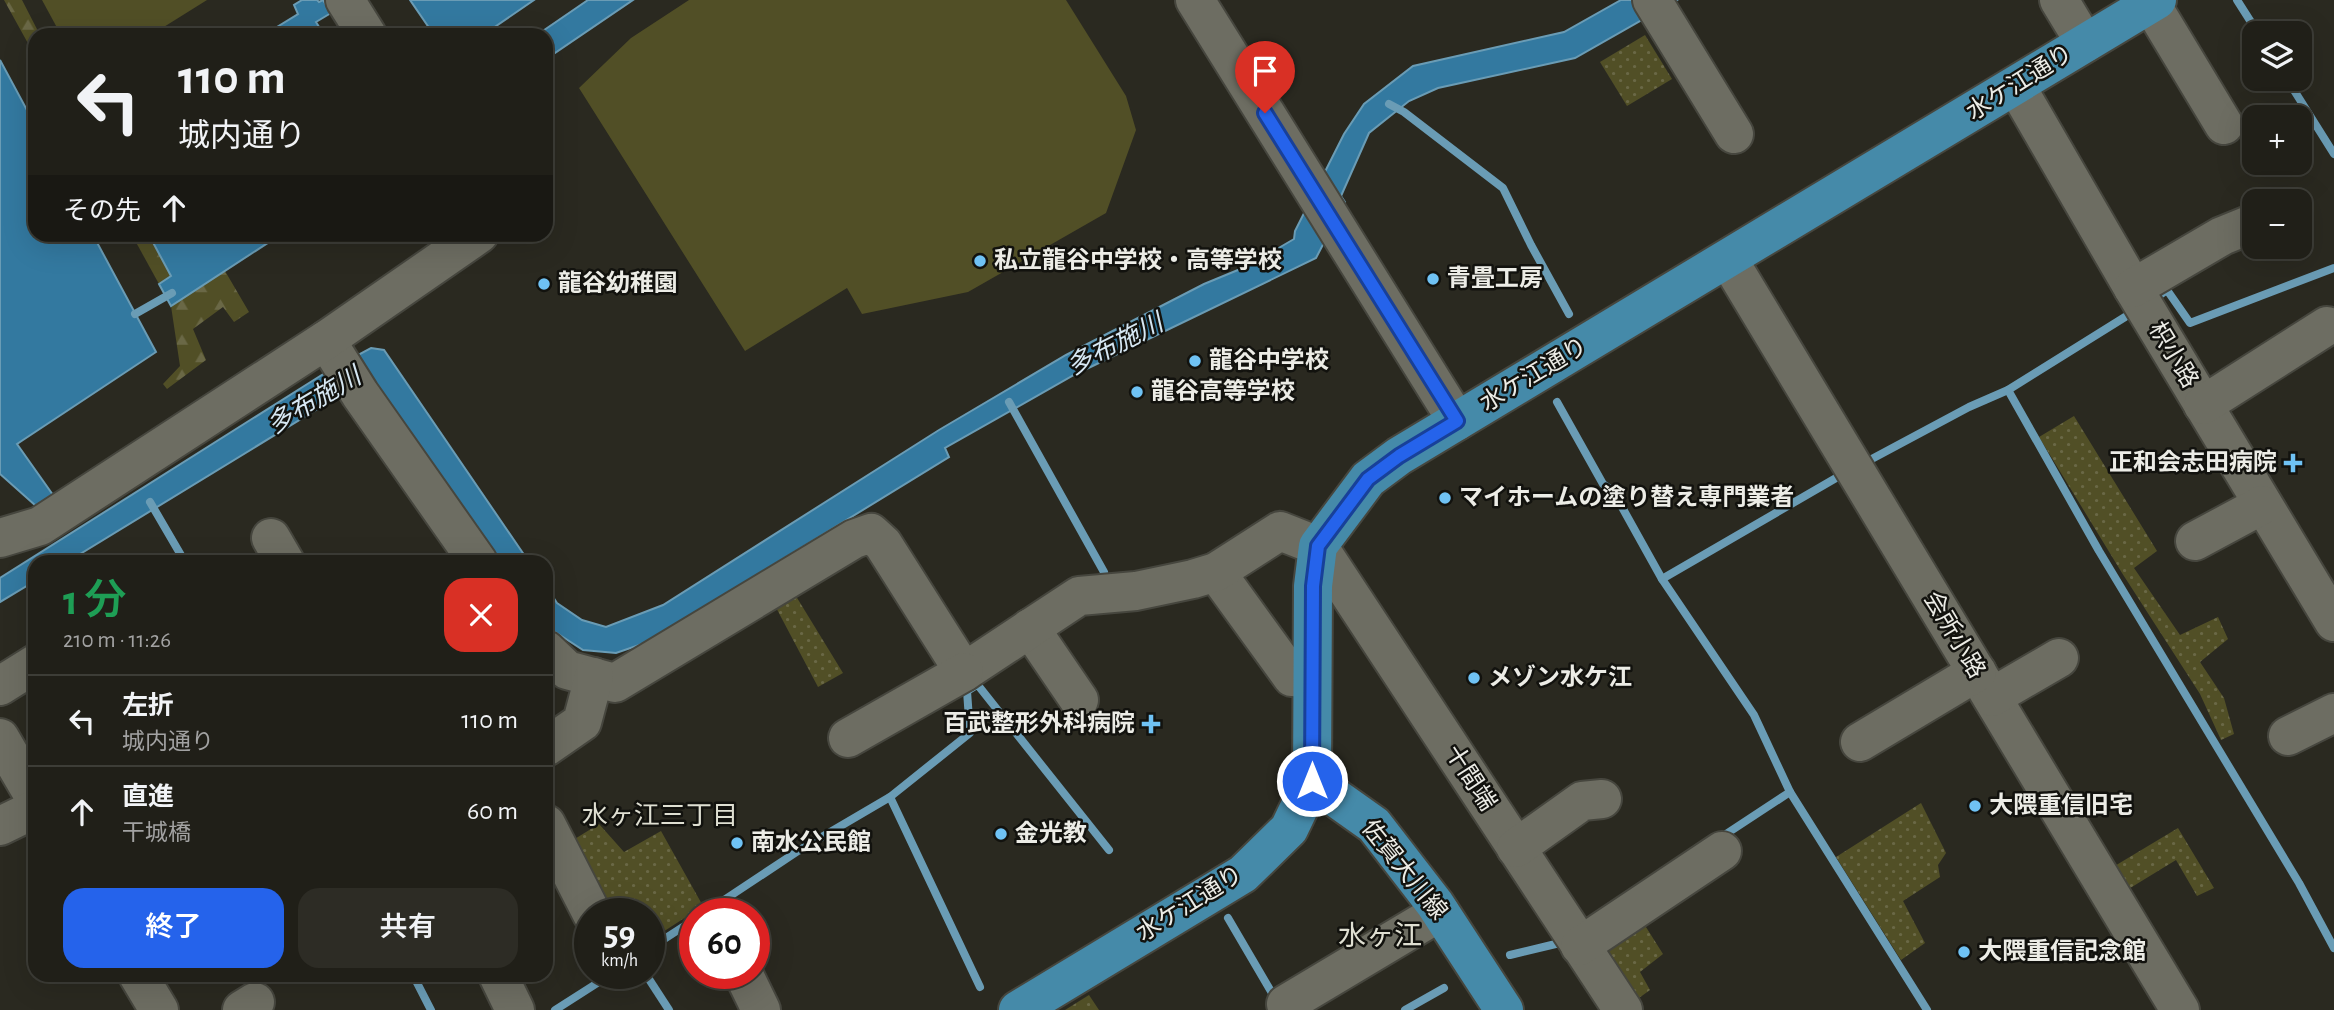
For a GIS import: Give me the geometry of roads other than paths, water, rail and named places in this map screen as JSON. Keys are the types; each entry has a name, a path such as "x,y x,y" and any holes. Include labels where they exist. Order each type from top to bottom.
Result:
{"main road":[{"name":"水ケ江通り","path":"1018,1010 1243,874 1289,829 1312,781 1313,586 1318,546 1368,479 1399,456 2154,2"},
{"name":"佐賀大川線","path":"1312,781 1374,825 1440,912 1504,1010"}],"street":[{"path":"345,0 363,28"},
{"path":"1195,0 1457,421"},
{"path":"2059,0 2085,43"},
{"path":"2154,2 2224,125"},
{"path":"1658,11 1734,134"},
{"name":"枳小路","path":"2016,86 2133,288 2334,622"},
{"path":"2133,288 2222,236 2242,228"},
{"path":"0,538 55,517 341,364 471,242"},
{"name":"会所小路","path":"1728,260 2180,1010"},
{"path":"2203,405 2327,326"},
{"path":"341,364 473,555"},
{"path":"2195,541 2262,505"},
{"path":"848,738 964,672 1036,638 1079,596 1136,591 1216,572 1280,531 1318,546"},
{"path":"553,657 567,670 615,682 854,539 871,533 884,544 964,672"},
{"name":"十間端","path":"1318,546 1623,1010"},
{"path":"1216,572 1292,677 1312,678"},
{"path":"1036,638 1079,700"},
{"path":"1859,740 1984,685 2059,658"},
{"path":"0,686 28,668"},
{"path":"553,742 582,722 594,677"},
{"path":"2288,736 2334,713"},
{"path":"0,738 28,786"},
{"path":"1516,848 1582,801 1602,799"},
{"path":"0,826 28,812"},
{"path":"553,838 584,898"},
{"path":"1580,946 1722,851"},
{"path":"1286,1004 1440,912"},
{"path":"142,982 159,1010"},
{"path":"501,982 515,1010"},
{"path":"751,989 761,1010"}],"water":[{"path":"302,0 323,0 331,13 316,22 320,28 275,28 298,14 294,5"},
{"path":"410,0 534,0 493,28 429,28"},
{"path":"588,0 633,0 553,54 553,28 547,28"},
{"name":"多布施川","path":"1621,0 1677,0 1575,58 1438,88 1409,101 1369,133 1341,196 1345,202 1316,258 1074,375 945,448 949,457 648,642 616,653 583,650 553,631 553,597 557,603 582,620 606,627 663,605 939,430 1066,355 1204,284 1250,265 1294,239 1295,231 1344,134 1364,104 1413,66 1564,32"},
{"path":"0,60 28,112 28,242 97,242 156,352 17,444 53,495 36,506 0,474"},
{"path":"153,242 269,242 171,306 159,284 171,276"},
{"name":"多布施川","path":"371,348 384,350 524,555 495,555 365,380 78,555 36,555 328,371"},
{"path":"28,560 28,585 0,602 0,578"}],"waterway":[{"path":"2237,0 2250,21"},
{"path":"2295,91 2334,154"},
{"path":"1389,104 1404,112 1503,188 1569,314"},
{"path":"2157,297 2167,290 2190,323 2334,268"},
{"path":"135,314 172,293"},
{"path":"1868,461 1969,407 2008,390 2125,317"},
{"path":"2008,390 2099,551 2299,883 2334,948"},
{"path":"1009,402 1104,572"},
{"path":"1557,402 1603,484 1613,491 1662,579 1754,715 1790,792 1927,1010"},
{"path":"1662,579 1836,478"},
{"path":"150,502 181,555"},
{"path":"977,684 1109,850"},
{"path":"727,898 798,851 890,797 970,733 967,691 975,686"},
{"path":"1720,838 1790,792"},
{"path":"890,797 980,987"},
{"path":"1228,918 1276,1000"},
{"path":"665,939 679,929"},
{"path":"1510,955 1564,942"},
{"path":"417,982 431,1010"},
{"path":"1405,1010 1444,988"},
{"path":"555,1010 588,989"},
{"path":"655,989 669,1010"}],"place":[{"name":"私立龍谷中学校・高等学校","path":"980,261"},
{"name":"青畳工房","path":"1433,279"},
{"name":"龍谷幼稚園","path":"544,284"},
{"name":"龍谷中学校","path":"1195,361"},
{"name":"龍谷高等学校","path":"1137,392"},
{"name":"正和会志田病院","path":"2293,463"},
{"name":"マイホームの塗り替え専門業者","path":"1445,498"},
{"name":"メゾン水ケ江","path":"1474,678"},
{"name":"百武整形外科病院","path":"1151,724"},
{"name":"大隈重信旧宅","path":"1975,806"},
{"name":"金光教","path":"1001,834"},
{"name":"南水公民館","path":"737,843"},
{"name":"大隈重信記念館","path":"1964,952"}],"district":[{"name":"水ヶ江三丁目","path":"660,816"},
{"name":"水ヶ江","path":"1380,937"}]}
